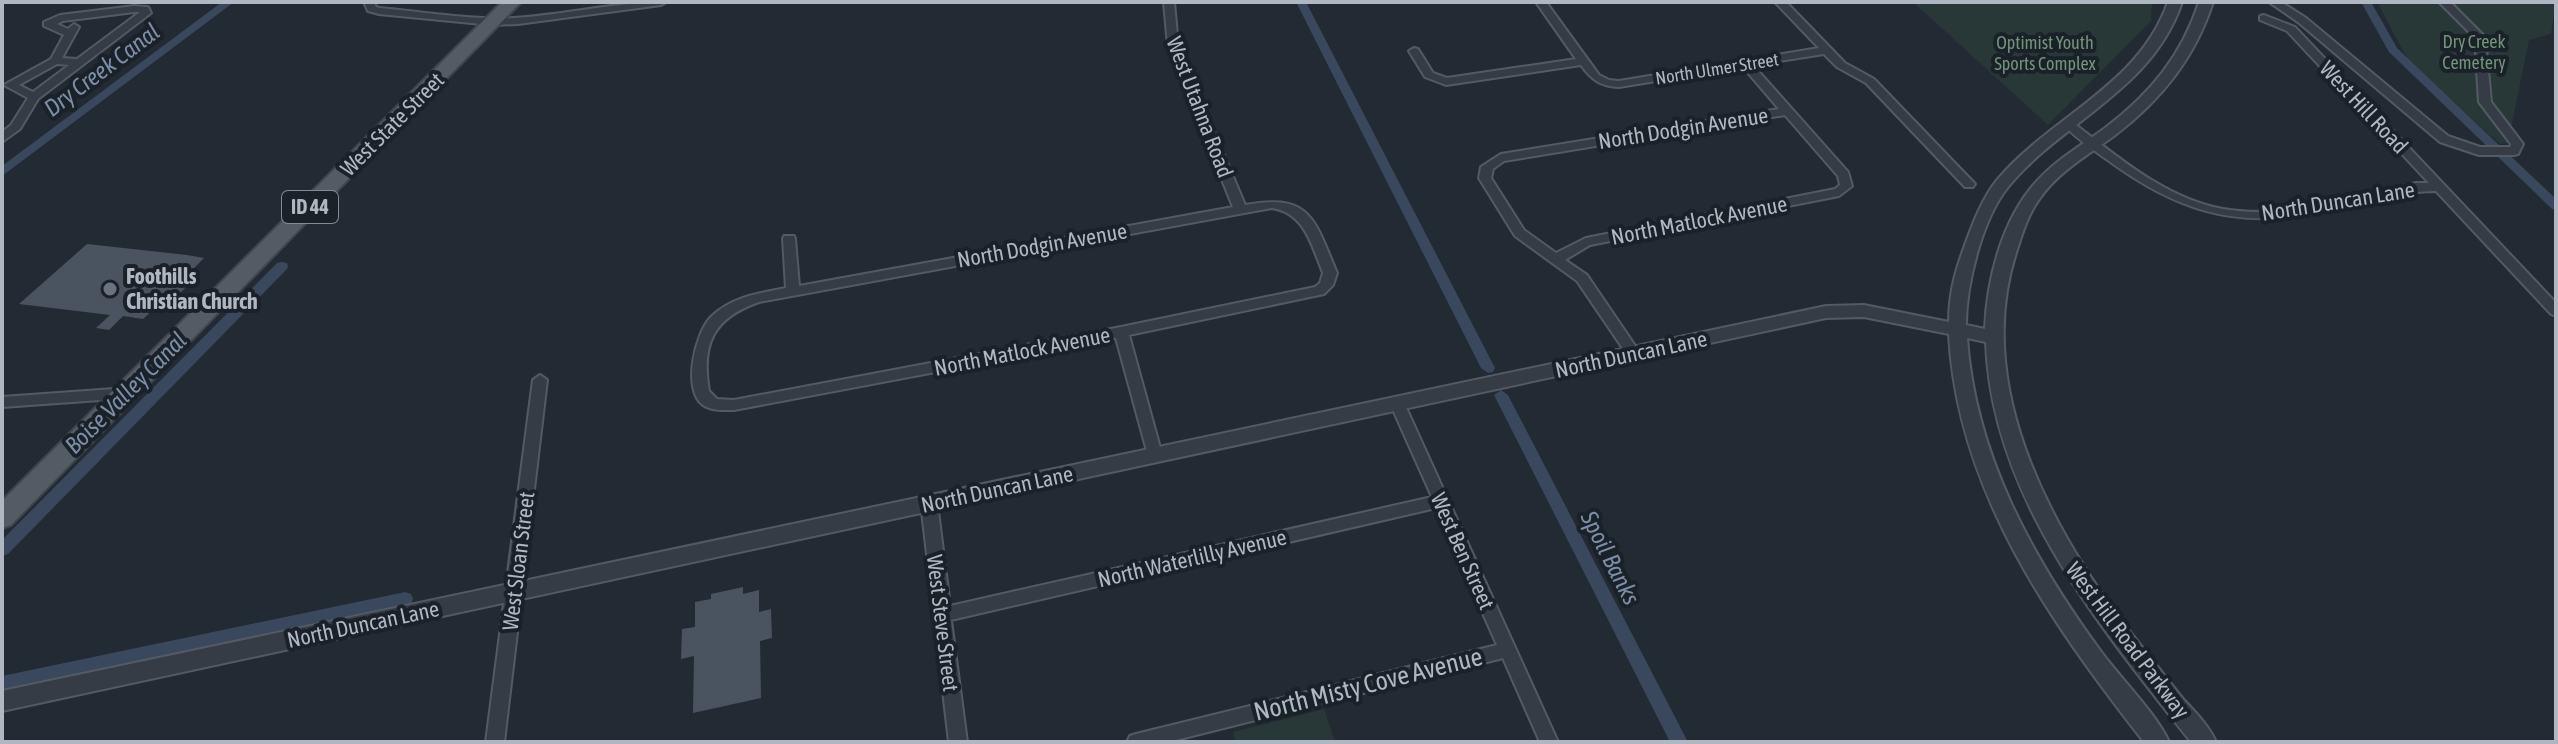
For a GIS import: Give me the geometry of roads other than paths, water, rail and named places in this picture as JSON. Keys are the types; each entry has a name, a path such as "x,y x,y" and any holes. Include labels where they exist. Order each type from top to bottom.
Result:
{"main road":[{"name":"West State Street","path":"2,518 512,2"}],"street":[{"path":"369,4 379,11 492,22 527,21 661,2"},
{"name":"West Utahna Road","path":"1169,2 1173,46 1240,209"},
{"path":"1414,51 1429,75 1439,81 1452,82 1583,61 1541,2"},
{"path":"1780,2 1841,65 1870,81 1969,184"},
{"name":"West Hill Road Parkway","path":"2158,742 2078,640 2015,540 1974,432 1963,382 1957,328 1961,281 1978,232 2004,181 2039,149 2072,127 2137,69 2172,13 2175,2"},
{"name":"West Hill Road Parkway","path":"2205,742 2110,623 2077,577 2051,531 2029,485 2011,436 1999,387 1993,337 1995,290 2011,243 2035,193 2066,163 2164,85 2186,53 2206,2"},
{"path":"2274,2 2302,20 2444,139 2479,151 2514,151 2517,144 2485,102 2480,37 2444,2"},
{"path":"2,138 16,127 34,97 146,13 144,9 134,9 60,18 48,24 70,34"},
{"path":"55,61 80,16"},
{"name":"West Hill Road","path":"2264,18 2291,29 2556,311"},
{"name":"North Ulmer Street","path":"1583,61 1595,77 1606,83 1619,84 1827,50"},
{"path":"34,97 10,85 55,61 81,63"},
{"path":"1746,64 1788,111"},
{"name":"North Dodgin Avenue","path":"1555,260 1531,244 1511,222 1485,178 1487,167 1501,158 1788,111"},
{"name":"North Matlock Avenue","path":"1555,260 1586,242 1839,192 1846,186 1844,175 1788,111"},
{"name":"North Duncan Lane","path":"2072,127 2169,194 2217,212 2280,214 2416,187 2438,187"},
{"name":"North Dodgin Avenue","path":"715,404 706,399 701,391 702,347 706,332 718,317 739,304 793,290 1272,204 1292,207 1303,215 1330,273 1326,285"},
{"path":"789,239 793,290"},
{"path":"1555,260 1587,285 1633,353"},
{"name":"North Matlock Avenue","path":"715,404 734,405 1121,332 1310,294 1326,285"},
{"name":"North Duncan Lane","path":"2,701 1826,312 1864,311 1993,337"},
{"path":"1121,332 1155,455"},
{"name":"West Sloan Street","path":"495,742 540,380"},
{"path":"2,402 128,393"},
{"name":"West Ben Street","path":"1397,403 1549,742"},
{"name":"North Waterlilly Avenue","path":"942,615 1441,501"},
{"name":"West Steve Street","path":"929,503 958,742"},
{"name":"North Misty Cove Avenue","path":"1136,742 1507,650"}],"waterway":[{"name":"Dry Creek Canal","path":"2,172 229,2"},
{"path":"1301,2 1488,368"},
{"path":"2366,2 2393,50 2556,206"},
{"name":"Boise Valley Canal","path":"2,550 282,266"},
{"name":"Spoil Banks","path":"1501,395 1679,742"},
{"path":"2,683 405,599"}],"place":[{"name":"Foothills Christian Church","path":"110,289"}],"park label":[{"name":"Dry Creek Cemetery","path":"2474,52"},
{"name":"Optimist Youth Sports Complex","path":"2045,53"}]}
